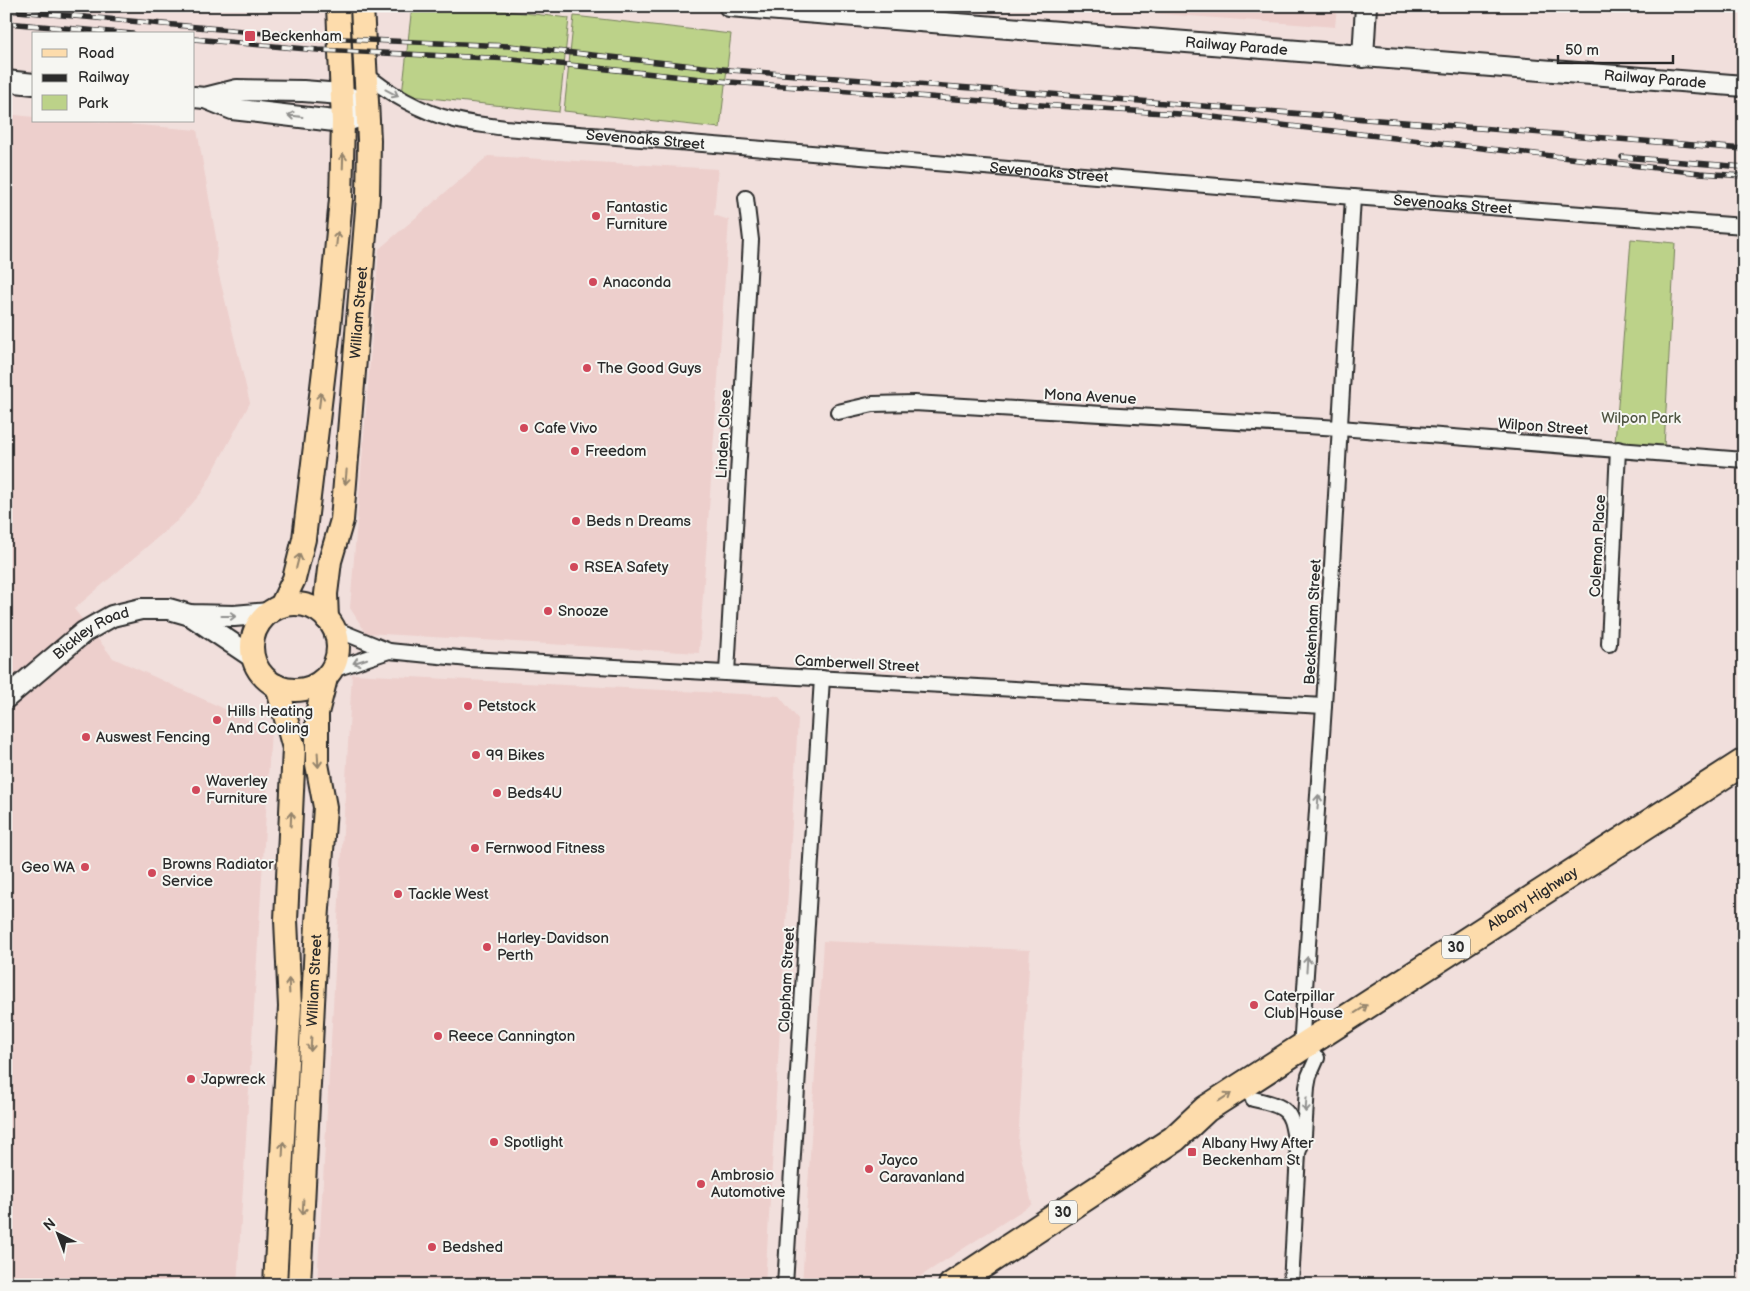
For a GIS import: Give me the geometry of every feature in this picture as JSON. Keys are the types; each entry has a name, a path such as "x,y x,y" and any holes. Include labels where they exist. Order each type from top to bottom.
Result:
{"highway":[{"name":"Albany Highway","path":"1174,1139 1215,1124 1253,1099 1309,1053 1744,762"},
{"name":"Albany Highway","path":"952,1285 1174,1139 1206,1109 1309,1053 1744,780"}],"main road":[{"name":"William Street","path":"275,610 294,579 304,539 329,328 341,200 343,122 338,6"},
{"name":"William Street","path":"331,624 326,594 330,561 342,520 351,428 368,198 369,163 363,8"},
{"path":"295,604 308,606 322,612 331,624 338,642 338,656 329,674 314,686 300,690 286,690 262,676 255,664 252,650 254,636 259,623 275,610 295,604"},
{"name":"William Street","path":"299,1285 317,923 325,807 317,764 318,713 329,674"},
{"name":"William Street","path":"275,1285 290,1008 286,920 294,757 294,748 277,686"}],"street":[{"name":"Railway Parade","path":"729,6 1744,86"},
{"path":"1363,57 1366,6"},
{"name":"Sevenoaks Street","path":"365,73 376,84 422,108 450,119 505,128 1353,197 1744,226"},
{"path":"6,81 32,84"},
{"path":"199,97 237,90 303,91 341,94 367,109"},
{"path":"199,97 232,109 343,122 367,109"},
{"name":"Beckenham Street","path":"1291,1285 1298,1153 1304,1135 1309,1076 1324,706 1353,197"},
{"name":"Linden Close","path":"727,673 751,240 746,198"},
{"name":"Mona Avenue","path":"838,412 873,404 914,404 1340,428"},
{"name":"Wilpon Street","path":"1340,428 1744,460"},
{"name":"Coleman Place","path":"1610,644 1618,449"},
{"name":"Bickley Road","path":"6,698 84,632 112,616 142,609 169,609 190,615 234,616 275,610"},
{"name":"Bickley Road","path":"190,615 254,658"},
{"name":"Camberwell Street","path":"331,624 389,651 469,659 1324,706"},
{"name":"Camberwell Street","path":"329,674 389,651"},
{"name":"Clapham Street","path":"785,1285 822,678"},
{"name":"Beckenham Street","path":"1253,1099 1276,1105 1289,1114 1294,1126 1298,1153"}],"shaded area":[{"path":"1059,6 1337,6 1335,27"},
{"path":"6,114 32,117 32,122 105,122 197,130 217,243 216,263 250,403 202,492 178,520 74,609 113,658 271,730 237,1285 6,1285"},
{"path":"488,156 718,169 714,215 729,220 699,653 366,633 350,608 379,249"},
{"path":"352,674 779,696 798,719 765,1285 317,1285"},
{"path":"823,941 1030,950 1018,1143 1032,1204 907,1285 802,1285"}],"green space":[{"path":"412,6 461,6 569,18 559,112 402,95"},
{"path":"574,16 731,34 720,128 564,111"},
{"name":"Wilpon Park","path":"1631,239 1675,243 1664,447 1615,443"}],"railway":[{"path":"6,10 320,38 509,46 731,70 1744,149"},
{"path":"6,23 110,32"},
{"path":"195,39 318,50 512,59 730,82 1195,115 1700,173 1744,176"},
{"path":"1622,157 1744,167"}],"place":[{"name":"Beckenham","path":"250,36"},
{"name":"Fantastic Furniture","path":"596,216"},
{"name":"Anaconda","path":"593,282"},
{"name":"The Good Guys","path":"587,368"},
{"name":"Cafe Vivo","path":"524,428"},
{"name":"Freedom","path":"575,451"},
{"name":"Beds n Dreams","path":"576,521"},
{"name":"RSEA Safety","path":"574,567"},
{"name":"Snooze","path":"548,611"},
{"name":"Petstock","path":"468,706"},
{"name":"Hills Heating And Cooling","path":"217,720"},
{"name":"Auswest Fencing","path":"86,737"},
{"name":"99 Bikes","path":"476,755"},
{"name":"Waverley Furniture","path":"196,790"},
{"name":"Beds4U","path":"497,793"},
{"name":"Fernwood Fitness","path":"475,848"},
{"name":"Geo WA","path":"85,867"},
{"name":"Browns Radiator Service","path":"152,873"},
{"name":"Tackle West","path":"398,894"},
{"name":"Harley-Davidson Perth","path":"487,947"},
{"name":"Caterpillar Club House","path":"1254,1005"},
{"name":"Reece Cannington","path":"438,1036"},
{"name":"Japwreck","path":"191,1079"},
{"name":"Spotlight","path":"494,1142"},
{"name":"Albany Hwy After Beckenham St","path":"1192,1152"},
{"name":"Jayco Caravanland","path":"869,1169"},
{"name":"Ambrosio Automotive","path":"701,1184"},
{"name":"Bedshed","path":"432,1247"}]}
